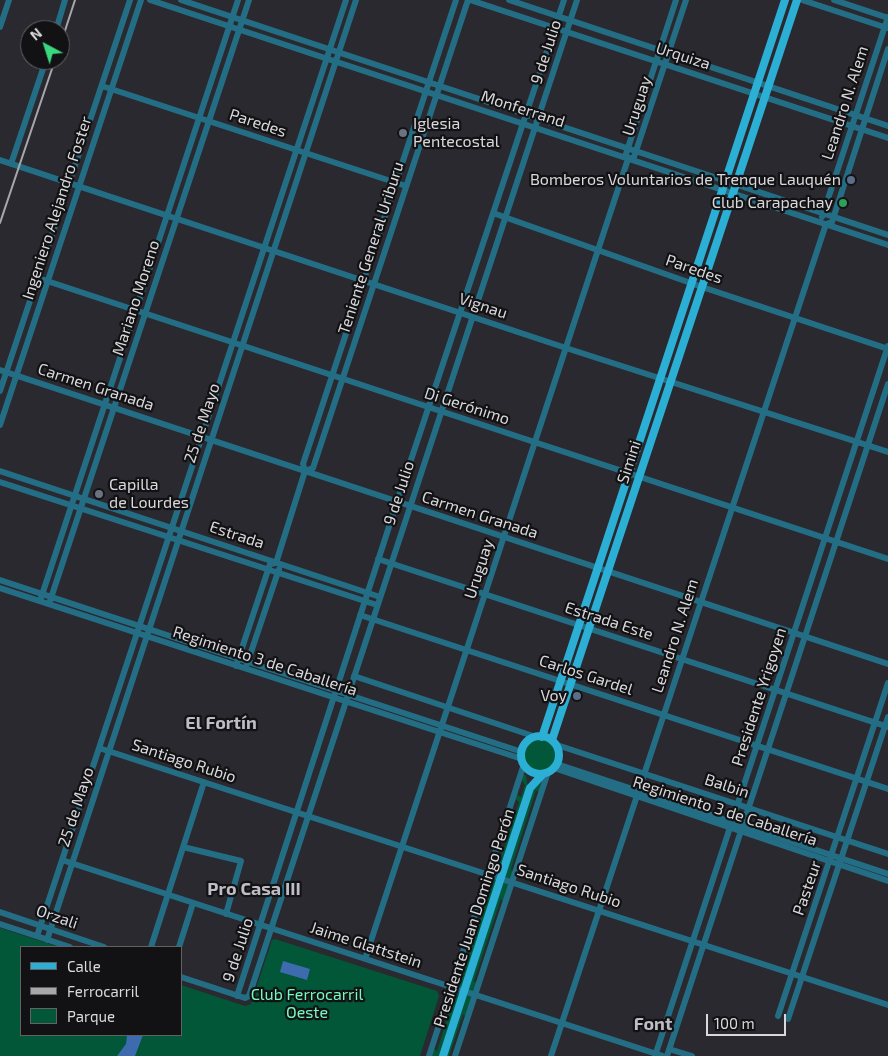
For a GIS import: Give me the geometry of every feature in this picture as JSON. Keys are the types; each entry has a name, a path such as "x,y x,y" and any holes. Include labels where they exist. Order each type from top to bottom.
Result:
{"main road":[{"name":"Simini","path":"539,737 561,681 785,0"},
{"name":"Simini","path":"554,743 570,684 797,0"},
{"path":"523,760 536,774 551,770 559,751 554,743 539,737 527,743 523,760 530,788"},
{"name":"Presidente Juan Domingo Perón","path":"443,1056 530,788 551,770"}],"street":[{"path":"0,27 9,0"},
{"path":"59,20 65,0"},
{"name":"Ingeniero Alejandro Foster","path":"0,391 3,371 38,278 130,0"},
{"name":"Ingeniero Alejandro Foster","path":"0,425 141,0"},
{"name":"Monferrand","path":"150,0 888,245"},
{"name":"Monferrand","path":"181,0 888,235"},
{"name":"Mariano Moreno","path":"41,598 238,0"},
{"name":"Mariano Moreno","path":"50,601 249,0"},
{"name":"25 de Mayo","path":"37,936 346,0"},
{"name":"25 de Mayo","path":"48,940 356,0"},
{"name":"Teniente General Uriburu","path":"276,563 305,471 303,464 456,0"},
{"name":"Teniente General Uriburu","path":"305,471 312,468 469,0"},
{"name":"Urquiza","path":"469,0 888,138"},
{"name":"Urquiza","path":"509,0 888,126"},
{"name":"9 de Julio","path":"564,0 378,559 237,996 245,998 249,996 577,0"},
{"name":"Uruguay","path":"365,959 628,159 626,154 676,0"},
{"name":"Uruguay","path":"628,159 634,157 686,0"},
{"path":"802,0 886,28"},
{"path":"834,0 888,18"},
{"name":"Leandro N. Alem","path":"826,224 822,220 888,18"},
{"name":"Leandro N. Alem","path":"826,224 832,222 888,49"},
{"path":"12,164 43,70"},
{"name":"Paredes","path":"102,86 406,186"},
{"name":"Vignau","path":"0,160 660,379 888,452"},
{"name":"Paredes","path":"493,213 702,287 888,348"},
{"name":"Leandro N. Alem","path":"551,1056 826,224"},
{"name":"Di Gerónimo","path":"38,278 535,444 888,559"},
{"name":"Presidente Yrigoyen","path":"658,1056 693,941 888,348"},
{"name":"Carmen Granada","path":"3,371 888,664"},
{"name":"Presidente Yrigoyen","path":"667,1056 888,384"},
{"name":"Estrada","path":"0,471 380,597"},
{"name":"Estrada","path":"0,482 377,605"},
{"name":"Estrada Este","path":"378,559 886,727"},
{"path":"237,662 268,569 270,564 276,563 280,566 247,666"},
{"name":"Regimiento 3 de Caballería","path":"0,580 41,598"},
{"name":"Regimiento 3 de Caballería","path":"0,588 41,598 347,698 441,729 523,760"},
{"name":"Carlos Gardel","path":"360,615 888,790"},
{"path":"354,676 539,737"},
{"name":"Pasteur","path":"778,1016 888,683"},
{"name":"Pasteur","path":"788,1019 842,861 888,717"},
{"name":"Balbin","path":"554,743 888,854"},
{"name":"Santiago Rubio","path":"99,748 888,1005"},
{"path":"429,1056 523,760"},
{"path":"455,1056 551,770"},
{"name":"Regimiento 3 de Caballería","path":"551,770 637,793 831,858 888,874"},
{"path":"151,946 204,782"},
{"path":"183,847 241,861 226,914"},
{"name":"Jaime Glattstein","path":"62,860 658,1056"},
{"name":"Regimiento 3 de Caballería","path":"842,861 888,881"},
{"path":"179,946 193,903"},
{"name":"Orzali","path":"0,912 101,946"},
{"name":"Orzali","path":"0,924 67,946"},
{"path":"182,977 237,996"},
{"path":"669,1049 692,1056"}],"green space":[{"path":"540,739 546,740 551,744 555,749 555,761 551,766 546,770 540,771 534,770 529,766 525,761 524,755 525,749 529,744 534,740"},
{"path":"522,775 526,775 528,787 440,1056 431,1056 433,1048 437,1051 447,1019 444,1015 445,1012 448,1015 451,1005 448,1001 459,969 462,973 464,967 461,962 462,958 466,962 485,906 481,902 483,896 487,899 489,892 485,888 494,860 499,863 502,854 498,849 499,845 504,849 519,802 514,798 516,794 521,797 525,785 521,779"},
{"path":"541,781 540,794 536,790 511,869 514,873 504,903 501,899 474,981 477,984 466,1017 463,1014 449,1056 445,1056 533,789"},
{"name":"Club Ferrocarril Oeste","path":"0,928 56,946 20,946 20,1036 182,1036 182,985 245,1006 251,1004 272,940 275,939 437,991 439,996 420,1056 0,1056"}],"water":[{"path":"283,961 310,969 307,980 280,972"},
{"path":"127,1036 143,1036 135,1056 117,1056 126,1044"}],"railway":[{"path":"68,20 75,0"},
{"path":"0,223 52,70"}],"place":[{"name":"Iglesia Pentecostal","path":"403,133"},
{"name":"Bomberos Voluntarios de Trenque Lauquén","path":"851,180"},
{"name":"Club Carapachay","path":"843,203"},
{"name":"Capilla de Lourdes","path":"99,494"},
{"name":"Voy","path":"577,696"}],"district":[{"name":"El Fortín","path":"221,723"},
{"name":"Pro Casa III","path":"254,889"},
{"name":"Font","path":"653,1024"}]}
